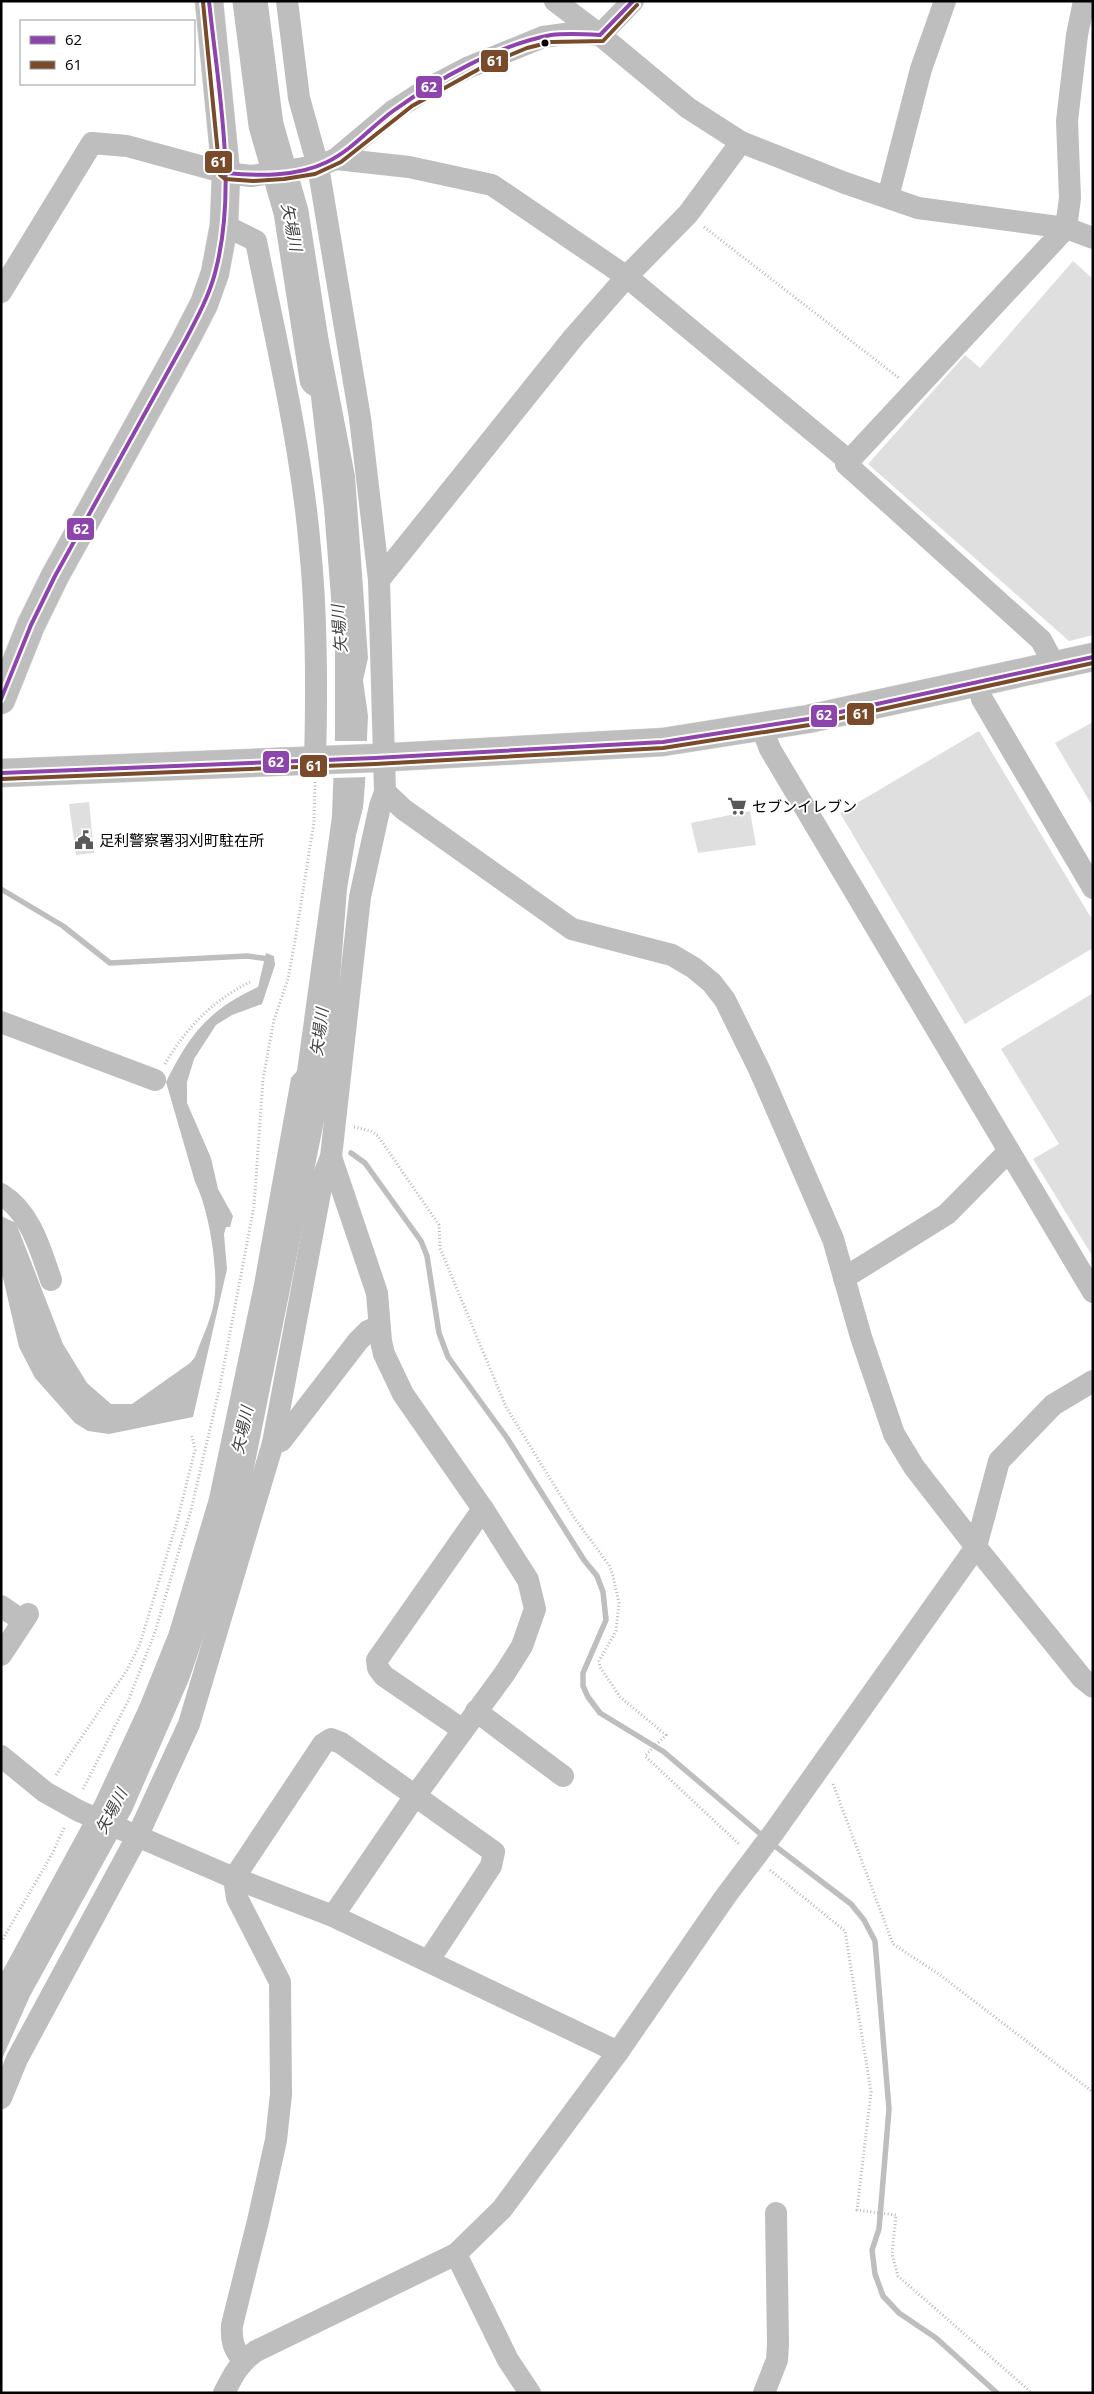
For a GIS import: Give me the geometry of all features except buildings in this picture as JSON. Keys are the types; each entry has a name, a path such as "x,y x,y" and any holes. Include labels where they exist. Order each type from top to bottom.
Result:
{"main road":[{"path":"1,700 31,625 55,576 204,304 215,272 224,225 239,174 209,1"},
{"path":"1,773 317,766 379,757 615,746 707,737 884,704 1093,657"}],"street":[{"path":"1,2098 17,2059 134,1836 189,1724 273,1443 323,1177 331,1157 360,897 384,792 379,757 378,580 360,418 320,165 299,98 288,1"},
{"path":"555,1 600,35 688,108 741,142 808,170 918,208 1066,228 1093,238"},
{"path":"320,165 393,111 427,89 467,68 543,37 572,33 600,35 633,1"},
{"path":"888,197 922,69 945,1"},
{"path":"1055,666 1041,640 846,464 1066,228 1070,198 1068,121 1077,35 1084,1"},
{"path":"378,580 574,338 627,277 688,214 741,142"},
{"path":"1,292 92,143 128,146 239,174 320,165 409,168 492,185 627,277 849,461"},
{"path":"224,225 256,241 296,449 310,546 316,628 317,766"},
{"path":"978,682 982,699 1093,888"},
{"path":"762,728 770,749 1093,1292"},
{"path":"384,792 403,809 572,928 672,955 694,968 712,983 725,1000 788,1130 833,1239 861,1337 894,1434 914,1466 976,1547 1082,1678 1093,1687"},
{"path":"1,1022 155,1080"},
{"path":"844,1278 947,1214 1008,1152"},
{"path":"331,1157 378,1293 379,1326 384,1354 403,1394 483,1509 528,1580 535,1609 522,1646 505,1673 415,1796 333,1916"},
{"path":"1,1194 13,1202 32,1229 51,1280"},
{"path":"273,1443 281,1441 358,1340 368,1331 379,1326"},
{"path":"224,2393 235,2370 243,2360 456,2254 502,2208 618,2052 976,1547 999,1461 1053,1405 1093,1381"},
{"path":"463,1730 384,1676 378,1668 376,1660 483,1509"},
{"path":"1,1606 25,1618 1,1655"},
{"path":"476,1711 563,1776"},
{"path":"243,2360 235,2350 232,2340 232,2325 276,2140 280,2094 280,1982 237,1898 234,1878 323,1744 331,1739 340,1743 494,1852 491,1866 429,1960"},
{"path":"1,1756 45,1792 75,1810 234,1878 333,1916 429,1960 618,2052"},
{"path":"764,2393 776,2360 778,2344 776,2213"},
{"path":"456,2254 508,2360 530,2393"}],"path":[{"path":"688,214 914,391"},
{"path":"1,1942 52,1854 129,1699 155,1632 191,1510 247,1251 254,1206 263,1079 274,1020 288,979 295,941 314,822 317,766"},
{"path":"155,1080 176,1044 196,1020 215,1002 250,982"},
{"path":"334,1121 372,1131 378,1136 439,1225 440,1248 506,1407 575,1518 609,1565 614,1576 619,1603 618,1619 616,1631 600,1661 600,1667 620,1697 666,1735 645,1756 756,1856 845,1931 871,2092 857,2210 896,2214 892,2254 898,2276 1032,2393"},
{"path":"45,1792 127,1670 140,1644 178,1518 195,1450 192,1436"},
{"path":"829,1752 831,1778 893,1944 940,1976 1093,2092"}],"water":[{"path":"324,316 355,476 368,658 363,680 368,716 363,808 356,835 347,889 332,1082 253,1473 227,1569 189,1680 132,1811 30,1996 1,2061 1,1974 95,1801 140,1704 169,1632 209,1498 254,1284 291,1078 297,1071 332,816 335,733 335,649 324,508 304,338"},
{"path":"266,953 274,956 275,965 262,1004 232,1015 216,1025 194,1059 187,1082 187,1103 211,1158 218,1189 233,1216 230,1227 226,1227 224,1234 227,1269 193,1417 109,1434 88,1431 75,1423 35,1378 19,1347 1,1269 1,1216 16,1223 63,1344 87,1383 111,1404 132,1404 190,1363 195,1357 213,1309 215,1289 214,1258 205,1208 195,1182 166,1082 183,1050 202,1025 226,1005 258,987"}],"pier":[{"path":"332,741 370,741 368,777 331,778"}],"waterway":[{"name":"矢場川","path":"250,1 266,125 291,212 317,379"},
{"path":"1,889 63,926 110,963 247,956 269,959 268,962"},
{"path":"351,1153 365,1163 421,1241 427,1256 439,1333 448,1357 507,1438 584,1560 597,1576 603,1592 606,1620 583,1673 583,1686 588,1697 600,1713 664,1752 764,1837"},
{"path":"771,1843 851,1904 864,1920 875,1941 889,2109 879,2229 872,2250 875,2274 883,2296 899,2313 936,2338 997,2393"}],"transit line":[{"name":"62","path":"1,699 31,625 55,576 186,339 202,307 215,273 222,240 226,173 221,103 209,1"},
{"name":"62","path":"226,173 251,175 290,173 327,162 345,151 385,117 410,99 468,65 510,47 551,35 600,35 633,1"},
{"name":"61","path":"203,2 220,175 225,179 253,181 315,174 341,162 412,106 488,64 527,48 551,42 603,41 637,5"},
{"name":"62","path":"1,773 375,758 663,742 808,719 1093,657"},
{"name":"61","path":"1,779 375,764 663,748 809,725 1093,663"}],"place":[{"name":"セブンイレブン","path":"737,806"},
{"name":"足利警察署羽刈町駐在所","path":"84,840"}]}
